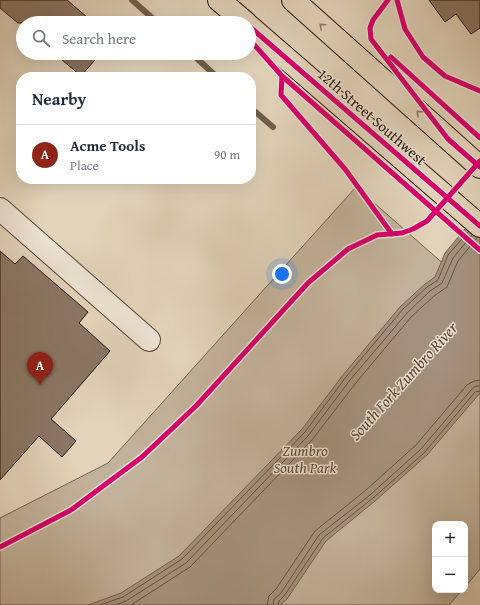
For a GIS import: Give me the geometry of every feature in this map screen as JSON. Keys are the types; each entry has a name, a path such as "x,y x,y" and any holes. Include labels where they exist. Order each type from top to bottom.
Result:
{"main road":[{"path":"219,0 238,16"},
{"path":"293,0 480,167"},
{"name":"12th Street Southwest","path":"256,32 480,226"}],"lane":[{"path":"0,209 149,340"}],"green space":[{"name":"Zumbro South Park","path":"356,187 480,296 480,569 468,583 468,521 432,521 432,593 459,593 449,605 0,605 0,518 108,463"}],"water":[{"name":"South Fork Zumbro River","path":"480,211 480,393 427,455 375,501 326,541 287,599 280,605 88,605 121,593 179,556 302,429 343,375 400,307 435,277 445,253"}],"building":[{"path":"0,0 67,0 86,16 16,16 16,21 0,8"},
{"path":"429,0 480,0 480,28 471,34 456,14 445,22"},
{"path":"62,60 95,60 84,72 76,72"},
{"path":"0,251 15,264 23,256 88,312 79,323 110,351 51,419 76,441 62,457 39,436 0,480"}],"waterway":[{"path":"132,0 150,16"},
{"path":"199,60 212,72"},
{"path":"256,112 273,127"}],"cycle path":[{"path":"388,0 373,20 370,28 371,39 448,139 480,167"},
{"path":"397,0 405,29 423,57 445,76 480,91"},
{"path":"256,32 480,226"},
{"path":"256,47 282,76 480,250"},
{"path":"391,57 480,138"},
{"path":"282,76 281,95 345,169 392,234"},
{"path":"0,547 71,510 142,457 196,406 308,283 348,249 377,235 402,233 427,221 480,161"}],"place":[{"name":"Acme Tools","path":"40,385"}]}
